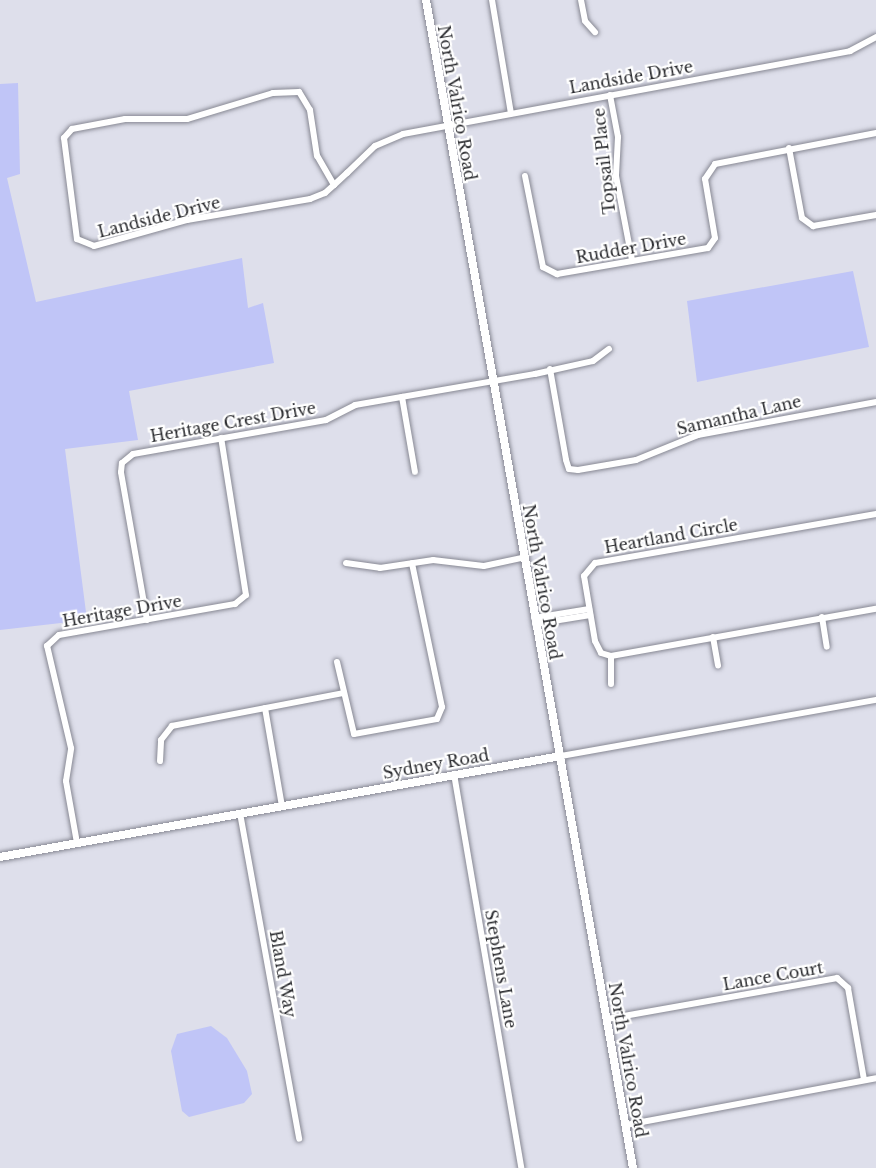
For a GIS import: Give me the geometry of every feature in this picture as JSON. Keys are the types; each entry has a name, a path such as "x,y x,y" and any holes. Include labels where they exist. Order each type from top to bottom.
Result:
{"street":[{"name":"North Valrico Road","path":"426,0 523,558 561,756 633,1168"},
{"path":"492,0 511,113"},
{"path":"581,0 585,21 595,32"},
{"name":"Landside Drive","path":"334,185 317,156 310,110 300,92 273,93 187,119 125,119 72,129 64,138 76,234 84,245 129,241 188,220 310,199 334,185 375,146 447,125 850,51 876,37"},
{"name":"Topsail Place","path":"610,95 618,137 616,176 632,260"},
{"name":"Rudder Drive","path":"525,176 543,267 557,274 708,248 715,238 705,179 715,164 876,133"},
{"path":"789,148 802,218 813,226 876,215"},
{"name":"Heritage Crest Drive","path":"147,620 122,463 133,454 326,420 355,405 493,382 593,361 609,350"},
{"name":"Samantha Lane","path":"550,369 566,460 570,469 578,470 636,460 698,435 876,402"},
{"path":"402,397 415,472"},
{"name":"Heritage Drive","path":"77,843 66,781 71,748 47,646 59,635 235,604 246,595 221,438"},
{"name":"Heartland Circle","path":"611,656 601,653 595,642 584,576 595,563 876,514"},
{"path":"346,563 380,568 412,563 484,566 523,558"},
{"path":"337,662 354,734 437,719 442,707 412,563"},
{"path":"611,684 611,656 876,609"},
{"path":"535,621 590,612"},
{"path":"822,617 827,647"},
{"path":"713,637 718,666"},
{"path":"160,761 161,740 172,726 344,693"},
{"name":"Sydney Road","path":"0,857 876,700"},
{"path":"265,708 282,806"},
{"name":"Stephens Lane","path":"454,774 521,1168"},
{"name":"Bland Way","path":"240,813 299,1139"},
{"name":"Lance Court","path":"607,1019 837,978 848,988 864,1080"},
{"path":"626,1125 876,1078"}],"shaded area":[{"path":"18,83 20,174 7,178 36,302 242,258 248,308 263,303 274,363 129,391 138,440 65,449 87,620 0,630 0,84"},
{"path":"853,271 869,347 697,382 687,301"},
{"path":"211,1026 227,1038 247,1071 252,1094 244,1103 189,1117 182,1111 171,1051 177,1034"}]}
